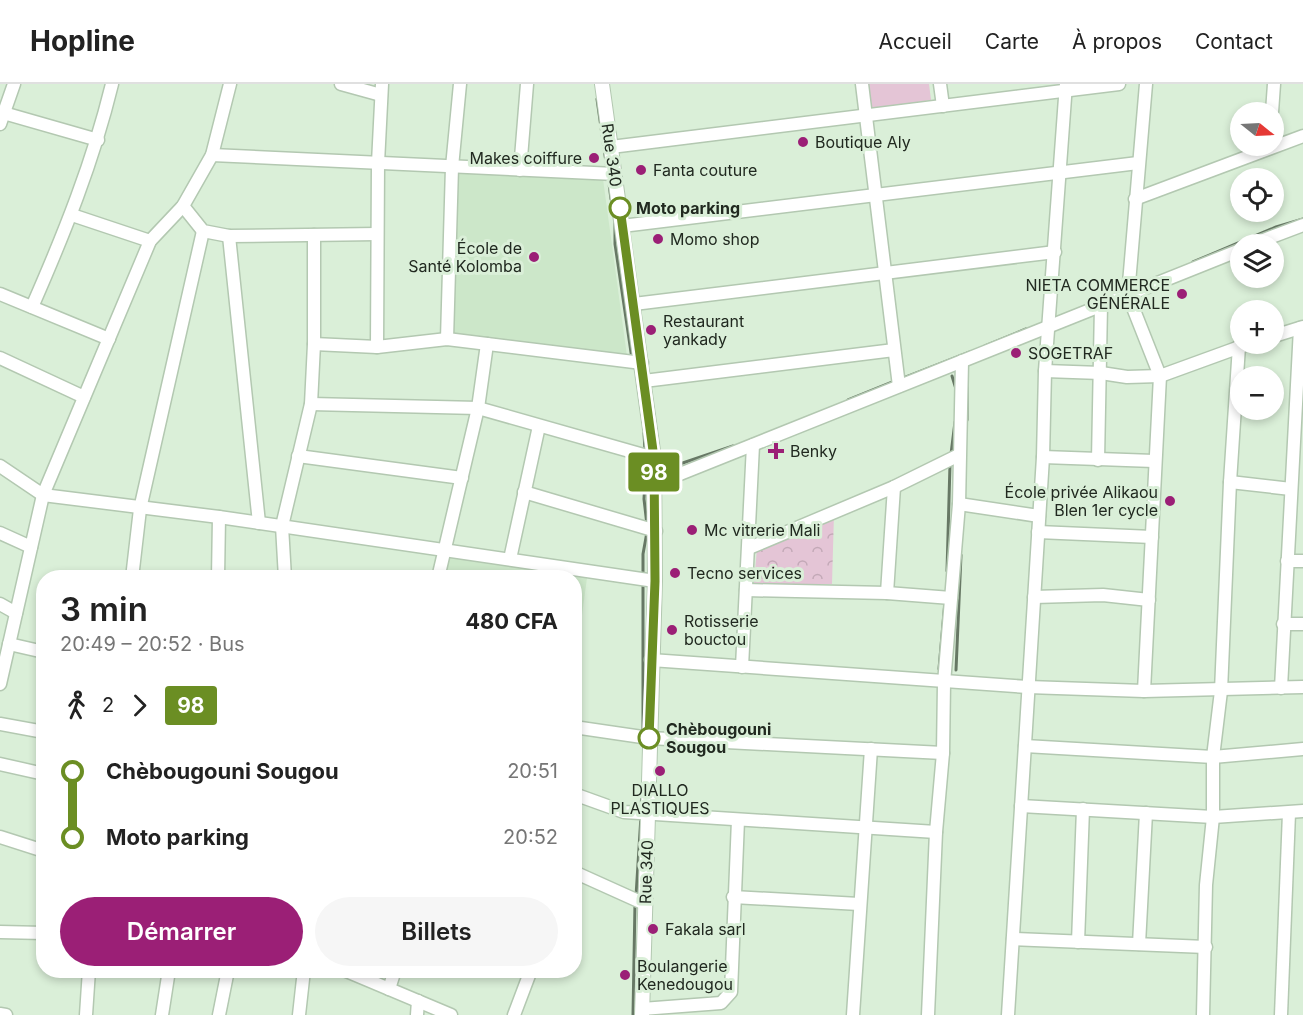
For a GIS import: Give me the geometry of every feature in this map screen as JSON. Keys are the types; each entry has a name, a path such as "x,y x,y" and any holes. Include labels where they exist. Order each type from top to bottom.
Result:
{"street":[{"path":"14,84 1,116 98,140"},
{"path":"32,307 72,215 98,140 112,84"},
{"path":"0,684 43,495 150,241 183,206 212,155 230,84"},
{"path":"341,84 382,90 378,164 377,347"},
{"path":"447,339 453,167 460,84"},
{"path":"520,170 527,84"},
{"name":"Rue 340","path":"602,84 654,458 655,581 642,1012"},
{"path":"862,84 899,386"},
{"path":"940,84 943,106"},
{"path":"611,147 943,106 1018,90 1119,84"},
{"path":"1144,692 1160,376 1128,295 1146,84"},
{"path":"1273,102 1274,84"},
{"path":"1008,1015 1043,457 1045,371 1050,326 1065,88"},
{"path":"1284,142 1303,136"},
{"path":"212,155 615,174"},
{"path":"1135,199 1247,156"},
{"path":"622,226 1138,163"},
{"path":"183,206 203,231 229,236 377,234"},
{"path":"72,215 150,241"},
{"path":"1279,234 1303,225"},
{"path":"133,570 140,509 203,231"},
{"path":"285,570 282,526 311,404 315,344 314,235"},
{"path":"229,236 259,523"},
{"path":"634,304 1055,252"},
{"path":"655,484 1230,254"},
{"path":"0,294 109,339"},
{"path":"1098,460 1101,305"},
{"path":"1281,688 1287,561 1299,436 1302,327 1284,333"},
{"path":"315,344 377,347 447,339 642,363"},
{"path":"440,570 478,408 487,344"},
{"path":"644,381 894,350"},
{"path":"1045,371 1101,373 1127,377 1160,376 1230,350"},
{"path":"1203,1015 1206,885 1213,817 1214,757 1221,691 1230,482 1242,354"},
{"path":"0,358 84,397"},
{"path":"928,1015 936,832 943,753 944,683 959,504 962,361"},
{"path":"311,404 478,408 654,458"},
{"path":"510,559 539,426"},
{"path":"742,667 753,445"},
{"path":"749,548 894,487 959,455"},
{"path":"298,456 462,478"},
{"path":"1043,457 1154,461"},
{"path":"0,466 43,495 140,509 219,517 655,581"},
{"path":"1230,482 1295,494"},
{"path":"887,593 894,487"},
{"path":"524,492 656,531"},
{"path":"959,504 1039,516"},
{"path":"218,570 219,517"},
{"path":"1038,532 1152,537"},
{"path":"0,533 31,547"},
{"path":"1287,561 1303,561"},
{"path":"746,590 887,593 951,598"},
{"path":"1034,597 1103,595 1149,600"},
{"path":"0,604 16,613"},
{"path":"1283,624 1303,624"},
{"path":"9,644 36,650"},
{"path":"651,660 944,683 1144,692 1303,687"},
{"path":"0,724 36,731"},
{"path":"582,729 649,738 943,753"},
{"path":"1025,746 1214,757 1303,749"},
{"path":"853,1015 871,748"},
{"path":"0,764 36,772"},
{"path":"582,797 624,812 936,832"},
{"path":"1021,806 1213,817 1303,811"},
{"path":"1078,942 1083,809"},
{"path":"1139,944 1146,813"},
{"path":"1281,1015 1289,813"},
{"path":"642,1012 721,1003 731,993 733,897 738,820"},
{"path":"0,837 36,848"},
{"path":"582,876 645,904"},
{"path":"733,897 859,904"},
{"path":"0,932 36,933"},
{"path":"1013,939 1206,947"},
{"path":"86,1015 88,978"},
{"path":"162,1015 168,978"},
{"path":"219,1015 226,978"},
{"path":"299,1015 303,978"},
{"path":"363,978 451,1015"},
{"path":"389,989 392,978"},
{"path":"514,1015 527,978"},
{"path":"417,1015 418,1002"},
{"path":"0,1014 6,1015"}],"shaded area":[{"name":"École de Santé Kolomba","path":"457,171 603,179 627,356 452,334"},
{"path":"447,555 538,570 443,570"},
{"path":"582,577 587,578 582,615"}],"green space":[{"path":"866,84 929,84 931,100 874,109 869,105"},
{"path":"834,514 832,584 754,584 757,548"}],"waterway":[{"path":"597,99 607,169"},
{"path":"608,176 611,199"},
{"path":"1193,262 1276,227 1303,219"},
{"path":"615,223 615,244 632,359"},
{"path":"985,346 1026,329"},
{"path":"901,379 970,352"},
{"path":"952,376 956,389"},
{"path":"848,400 895,381"},
{"path":"967,387 967,420"},
{"path":"951,454 955,422"},
{"path":"644,433 645,451"},
{"path":"665,469 733,446"},
{"path":"646,460 644,499 647,525"},
{"path":"947,571 950,464"},
{"path":"643,576 643,554 647,532"},
{"path":"956,670 961,555"},
{"path":"643,582 643,735"},
{"path":"939,669 945,602"},
{"path":"641,809 642,789"},
{"path":"636,896 641,816"},
{"path":"633,1015 635,903"}],"bus line":[{"name":"98","path":"620,208 654,458 656,531 649,738"}],"place":[{"name":"Boutique Aly","path":"803,142"},
{"name":"Makes coiffure","path":"594,158"},
{"name":"Fanta couture","path":"641,170"},
{"name":"Moto parking","path":"620,208"},
{"name":"Momo shop","path":"658,239"},
{"name":"École de Santé Kolomba","path":"534,257"},
{"name":"NIETA COMMERCE GÉNÉRALE","path":"1182,294"},
{"name":"Restaurant yankady","path":"651,330"},
{"name":"SOGETRAF","path":"1016,353"},
{"name":"Benky","path":"776,451"},
{"name":"École privée Alikaou Blen 1er cycle","path":"1170,501"},
{"name":"Mc vitrerie Mali","path":"692,530"},
{"name":"Tecno services","path":"675,573"},
{"name":"Rotisserie bouctou","path":"672,630"},
{"name":"Chèbougouni Sougou","path":"649,738"},
{"name":"DIALLO PLASTIQUES","path":"660,771"},
{"name":"Fakala sarl","path":"653,929"},
{"name":"Boulangerie Kenedougou","path":"625,975"}]}
